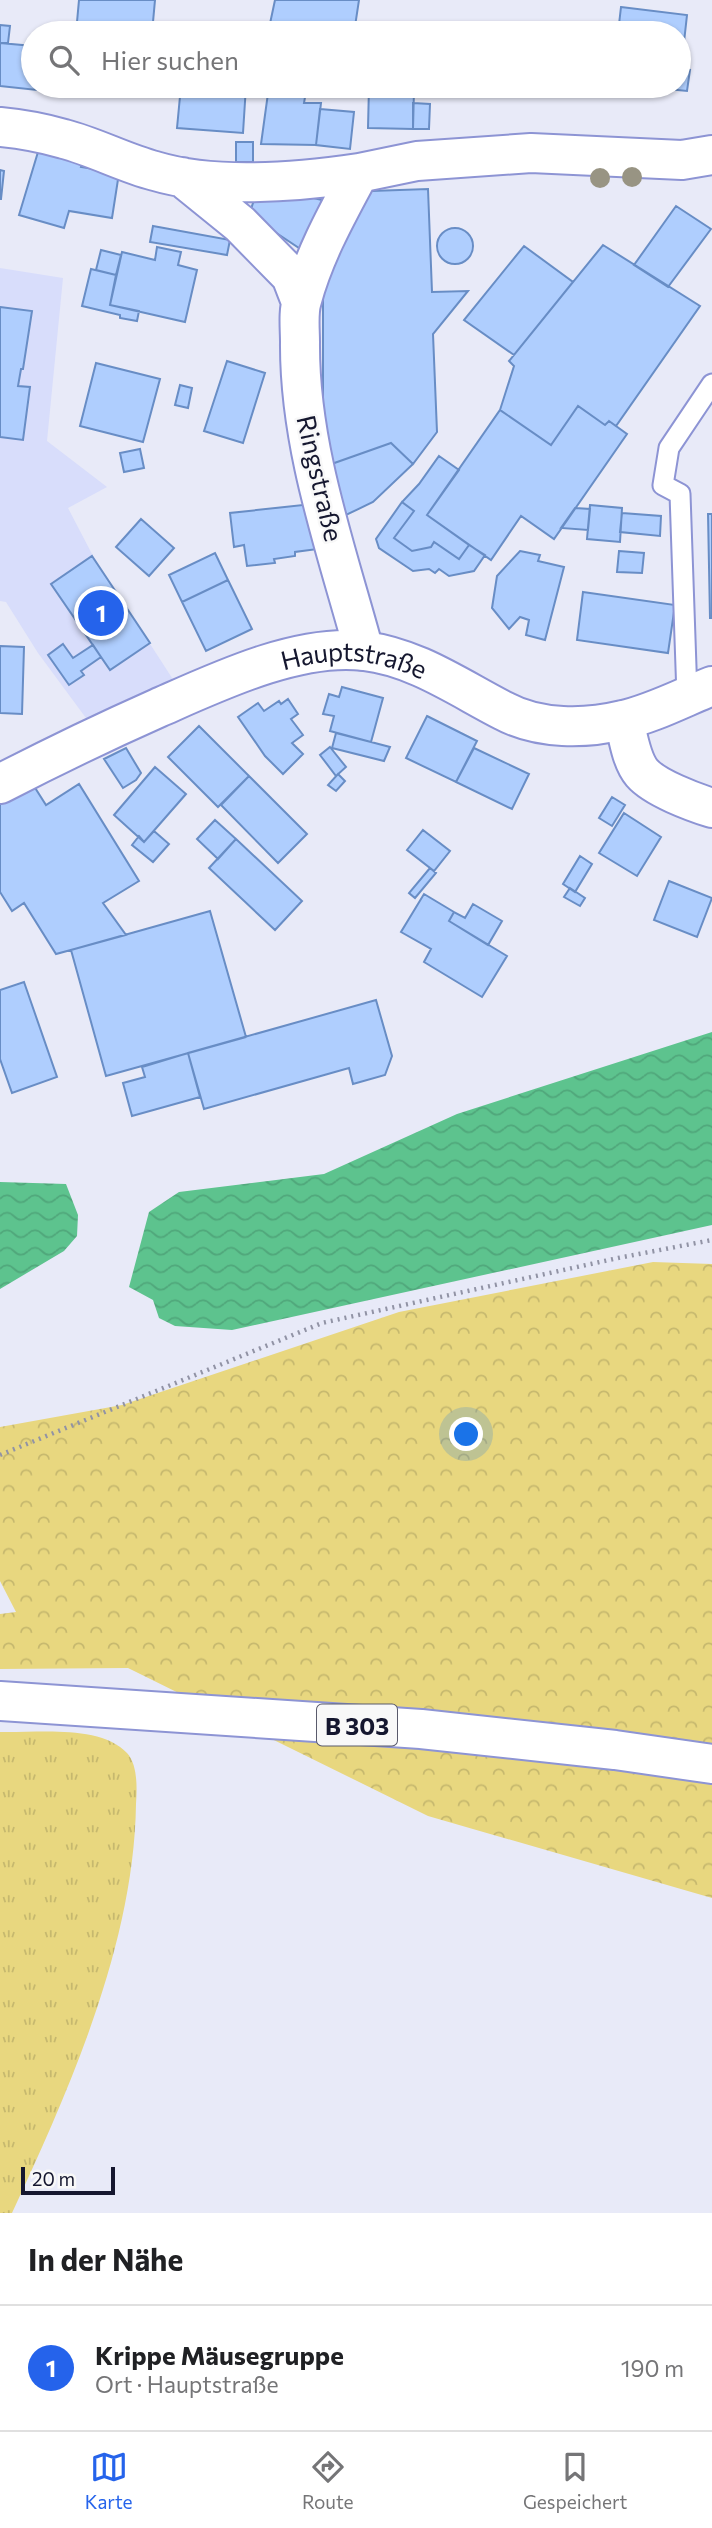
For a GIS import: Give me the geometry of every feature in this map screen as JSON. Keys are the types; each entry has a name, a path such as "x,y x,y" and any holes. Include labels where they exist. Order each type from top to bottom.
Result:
{"street":[{"name":"Ringstraße","path":"0,127 64,139 155,172 219,181 309,181 417,161 531,153 682,160 712,155"},
{"name":"Ringstraße","path":"359,173 326,236 301,302 300,365 307,432 364,651"},
{"name":"Ringstraße","path":"181,177 240,224 291,276 301,302"},
{"name":"Hauptstraße","path":"0,784 69,748 205,687 281,659 340,650 364,651 400,658 508,713 543,724 577,726 624,720 699,691"},
{"path":"624,720 641,772 655,784 712,808"},
{"name":"B 303","path":"0,1701 421,1729 615,1750 712,1764"}],"lane":[{"path":"699,691 680,494 663,485 669,448 712,384"}],"path":[{"path":"0,1455 322,1323 712,1240"}],"shaded area":[{"path":"0,268 63,278 47,441 107,487 68,508 92,554 174,681 86,718 38,653 6,602 0,601"}],"green space":[{"path":"653,1262 712,1264 712,1898 428,1816 128,1668 0,1669 0,1614 16,1612 0,1581 0,1427 122,1405 399,1312"},
{"path":"0,1732 67,1732 101,1738 115,1744 131,1758 136,1784 132,1857 124,1909 111,1962 76,2066 12,2213 0,2213"}],"water":[{"path":"712,1032 712,1225 232,1330 175,1326 159,1318 153,1300 129,1287 149,1212 179,1192 324,1174 457,1114"},
{"path":"0,1182 66,1184 78,1215 77,1236 64,1251 0,1289"}],"building":[{"path":"79,0 155,0 153,21 77,21"},
{"path":"275,0 359,0 356,21 271,21"},
{"path":"621,7 687,15 686,21 619,21"},
{"path":"0,25 10,26 8,43 0,43"},
{"path":"0,43 21,45 21,88 0,86"},
{"path":"180,98 245,98 243,133 177,128"},
{"path":"267,98 305,98 304,103 321,103 316,145 261,144"},
{"path":"369,98 414,98 413,129 368,128"},
{"path":"413,103 430,104 429,129 413,129"},
{"path":"320,109 354,112 350,149 316,145"},
{"path":"41,142 85,155 81,167 119,173 112,218 69,211 64,228 19,215"},
{"path":"236,142 253,142 253,162 236,162"},
{"path":"0,170 4,171 1,199 0,199"},
{"path":"259,185 322,200 302,250 249,215"},
{"path":"428,189 432,292 468,291 433,334 437,432 413,464 391,443 323,467 323,262 353,206 371,191"},
{"path":"676,206 711,229 668,287 634,265"},
{"path":"153,226 230,240 227,255 150,242"},
{"path":"455,228 468,233 473,246 468,259 455,264 442,259 437,246 442,233"},
{"path":"603,245 700,306 616,426 609,421 605,425 578,406 551,445 500,410 514,366 509,361"},
{"path":"524,246 573,282 514,355 464,320"},
{"path":"157,247 181,252 178,265 197,270 185,322 110,305 122,252 155,260"},
{"path":"101,250 121,255 116,275 96,270"},
{"path":"91,269 116,275 110,305 139,311 137,321 82,306"},
{"path":"0,307 32,311 18,386 30,387 23,440 0,437"},
{"path":"227,361 265,373 243,443 204,431"},
{"path":"96,363 160,379 143,442 80,426"},
{"path":"180,385 192,388 188,408 175,405"},
{"path":"578,406 605,425 609,421 627,434 554,539 521,516 491,560 427,515 500,410 551,445"},
{"path":"391,443 413,464 373,502 346,515 323,467"},
{"path":"140,449 144,468 124,472 120,453"},
{"path":"439,456 459,470 427,515 469,545 459,559 434,542 431,547 412,551 394,538 414,511 402,502"},
{"path":"402,502 414,511 394,538 412,551 431,547 434,542 459,559 469,545 485,555 474,571 449,576 439,569 435,573 429,569 413,571 379,548 376,539"},
{"path":"312,504 318,549 295,552 295,556 274,559 275,563 247,566 244,545 234,547 230,513"},
{"path":"590,505 622,508 620,542 587,539"},
{"path":"575,508 590,509 588,530 561,528"},
{"path":"622,513 661,516 660,536 620,532"},
{"path":"708,514 712,514 712,618 710,618"},
{"path":"141,519 174,548 149,576 116,547"},
{"path":"520,551 540,555 538,561 564,567 545,640 526,635 529,620 520,617 509,629 492,608 497,576"},
{"path":"619,551 644,553 642,573 617,572"},
{"path":"215,553 228,580 182,602 169,575"},
{"path":"92,556 150,643 110,670 51,584"},
{"path":"228,580 252,629 206,651 182,602"},
{"path":"583,592 675,605 668,653 577,640"},
{"path":"63,644 73,658 93,645 101,657 81,671 84,675 69,685 48,655"},
{"path":"0,646 24,647 22,714 0,713"},
{"path":"342,687 383,698 371,742 330,731 334,716 323,714 329,694 339,697"},
{"path":"288,699 298,714 291,719 303,735 292,743 303,754 283,774 265,756 238,717 258,703 264,711 279,701 281,704"},
{"path":"427,716 477,741 456,782 406,758"},
{"path":"199,726 249,776 218,807 168,757"},
{"path":"336,733 390,747 384,761 332,748"},
{"path":"330,747 346,767 336,776 320,755"},
{"path":"126,748 141,773 136,780 123,788 104,759"},
{"path":"474,748 529,774 512,809 456,782"},
{"path":"155,767 186,794 144,842 114,815"},
{"path":"338,774 345,781 336,791 328,785"},
{"path":"249,776 307,834 278,863 221,805"},
{"path":"32,783 46,805 79,784 139,881 103,903 126,935 56,954 24,903 12,911 0,892 0,803"},
{"path":"612,797 625,805 612,826 599,818"},
{"path":"624,813 661,837 637,876 599,853"},
{"path":"215,820 236,839 218,859 197,839"},
{"path":"423,830 450,851 434,871 407,850"},
{"path":"154,831 169,844 153,862 132,845 139,836 144,842"},
{"path":"236,839 302,901 275,930 209,868"},
{"path":"580,856 592,864 575,892 563,884"},
{"path":"430,868 436,873 415,898 409,893"},
{"path":"669,881 712,898 697,937 654,920"},
{"path":"570,888 585,898 580,906 564,897"},
{"path":"424,894 454,912 449,921 507,956 482,997 424,962 431,949 401,932"},
{"path":"473,904 502,921 488,945 449,921 454,912 465,918"},
{"path":"210,911 246,1037 106,1076 71,950"},
{"path":"24,982 57,1077 12,1093 0,1059 0,990"},
{"path":"376,1000 392,1056 385,1075 353,1084 349,1068 204,1109 188,1053"},
{"path":"188,1053 200,1097 132,1116 123,1083 145,1077 142,1067"}],"place":[{"name":"Krippe Mäusegruppe","path":"101,613"}]}
